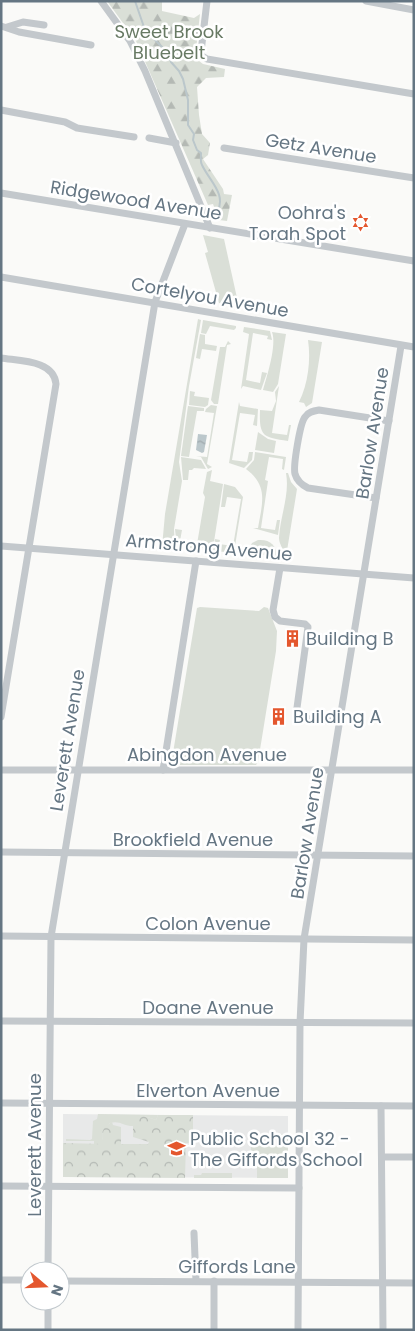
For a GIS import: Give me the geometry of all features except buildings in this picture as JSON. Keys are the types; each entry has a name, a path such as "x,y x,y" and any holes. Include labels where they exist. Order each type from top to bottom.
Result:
{"street":[{"path":"101,1 130,41 159,100 210,228"},
{"path":"208,1 202,56 414,94"},
{"path":"366,1 414,10"},
{"path":"4,27 23,22 44,25"},
{"path":"4,27 20,32 91,45"},
{"path":"1,110 65,122 77,128 134,137"},
{"path":"149,138 176,143"},
{"name":"Getz Avenue","path":"224,148 414,178"},
{"name":"Ridgewood Avenue","path":"1,193 414,261"},
{"name":"Leverett Avenue","path":"48,1261 51,936 155,302 185,224"},
{"name":"Cortelyou Avenue","path":"1,277 414,347"},
{"name":"Barlow Avenue","path":"298,1330 300,1023 304,938 402,346"},
{"path":"1,358 46,366 51,370 55,379 1,717"},
{"path":"376,498 308,488 299,482 294,471 301,426 304,417 319,410 389,421"},
{"name":"Armstrong Avenue","path":"1,546 414,578"},
{"path":"163,770 196,561"},
{"path":"280,568 272,610 274,617 280,621 305,624 308,627 297,716 340,722"},
{"name":"Abingdon Avenue","path":"1,770 414,770"},
{"name":"Brookfield Avenue","path":"1,852 414,856"},
{"name":"Colon Avenue","path":"1,936 414,940"},
{"name":"Doane Avenue","path":"1,1021 414,1024"},
{"name":"Elverton Avenue","path":"1,1103 414,1106"},
{"path":"380,1106 383,1330"},
{"path":"382,1157 414,1157"},
{"path":"1,1186 299,1188"},
{"path":"194,1233 196,1281"},
{"path":"1,1280 20,1280"},
{"name":"Giffords Lane","path":"70,1280 414,1283"},
{"path":"214,1281 214,1330"},
{"path":"48,1311 48,1330"}],"shaded area":[{"name":"Public School 32 - The Giffords School","path":"63,1114 288,1116 288,1178 63,1177"}],"green space":[{"name":"Sweet Brook Bluebelt","path":"107,1 162,1 162,11 194,18 200,14 195,58 203,64 225,69 224,77 206,78 197,87 202,134 210,143 208,155 203,159 223,189 224,194 232,195 227,221 219,220 213,204 208,205 136,41"},
{"path":"203,235 224,239 239,307 219,303 205,253 208,252"},
{"path":"198,319 201,320 189,386 179,462 182,481 174,529 175,548 162,547 165,514"},
{"path":"203,320 236,326 236,328 234,330 210,326 206,334 201,333"},
{"path":"244,327 270,331 272,340 267,339 268,336 253,333 246,380 260,383 262,372 267,373 261,390 243,386 241,389 249,334 243,332"},
{"path":"272,332 286,334 278,384 273,392 263,390 272,352"},
{"path":"200,334 205,335 205,344 217,346 216,351 202,349 200,359 196,358"},
{"path":"308,340 322,342 312,403 306,407 304,403 299,402 305,388 308,372"},
{"path":"228,341 231,344 227,345 218,404 214,404 211,400 220,347 225,347"},
{"path":"279,386 272,433 287,435 289,425 291,425 288,441 268,437 260,426 260,410 272,411 276,401 275,392"},
{"path":"190,391 195,392 194,396 209,398 208,405 205,407 189,405"},
{"path":"239,402 240,406 258,409 257,426 253,425 255,415 240,413 232,460 247,462 249,452 253,452 252,460 244,468 229,463"},
{"path":"211,405 217,406 207,464 212,467 208,469 201,457 196,456 207,457 214,413 205,412"},
{"path":"188,406 204,408 204,411 197,411 189,457 181,456"},
{"path":"258,432 268,439 276,441 274,453 255,450"},
{"path":"255,452 286,457 284,470 282,469 283,459 269,457 265,480 268,481 261,528 275,530 277,520 280,520 278,535 253,528 258,528 262,496 258,482 246,469 254,460"},
{"path":"181,457 201,460 206,469 194,468 189,470 188,480 183,480"},
{"path":"212,470 210,481 223,484 213,548 203,547 201,550 196,550 205,497 203,493 207,472"},
{"path":"286,473 288,473 291,482 297,489 286,557 284,557 279,538 287,489"},
{"path":"224,484 235,487 243,497 235,546 240,547 239,553 213,551 215,539 220,540 219,544 233,546 241,499 227,497 225,507 221,507"},
{"path":"175,529 182,530 180,541 194,543 193,549 177,548"},
{"path":"258,540 272,544 277,556 247,554 252,543"},
{"path":"264,607 268,608 277,631 276,651 256,765 171,765 197,608 259,611"},
{"path":"98,1114 158,1115 156,1120 144,1116 133,1116 133,1126 116,1122 110,1123 103,1132 102,1137 105,1144 94,1144 94,1141 66,1141 66,1139 92,1139 93,1121 97,1119"},
{"path":"158,1115 193,1115 193,1143 186,1143 185,1178 63,1177 63,1143 104,1144 103,1131 112,1122 113,1125 121,1127 121,1144 148,1144 149,1142 133,1137 133,1116 144,1116 156,1120"},
{"path":"281,1134 288,1134 288,1161 274,1161 272,1152 271,1161 255,1160 255,1152 251,1152 251,1146 279,1146"},
{"path":"260,1164 288,1165 288,1178 257,1178 257,1166"},
{"path":"202,1173 232,1173 232,1178 194,1178 194,1175 201,1175"}],"water":[{"path":"198,434 207,435 204,452 202,453 196,450"}],"waterway":[{"path":"135,1 145,30 167,52 171,62 183,79 188,100 188,125 194,134 193,140 197,150 201,153 201,164 219,194 220,206 217,213"}],"place":[{"name":"Oohra's Torah Spot","path":"360,222"},
{"name":"Building B","path":"292,638"},
{"name":"Building A","path":"279,716"},
{"name":"Public School 32 - The Giffords School","path":"176,1148"}]}
